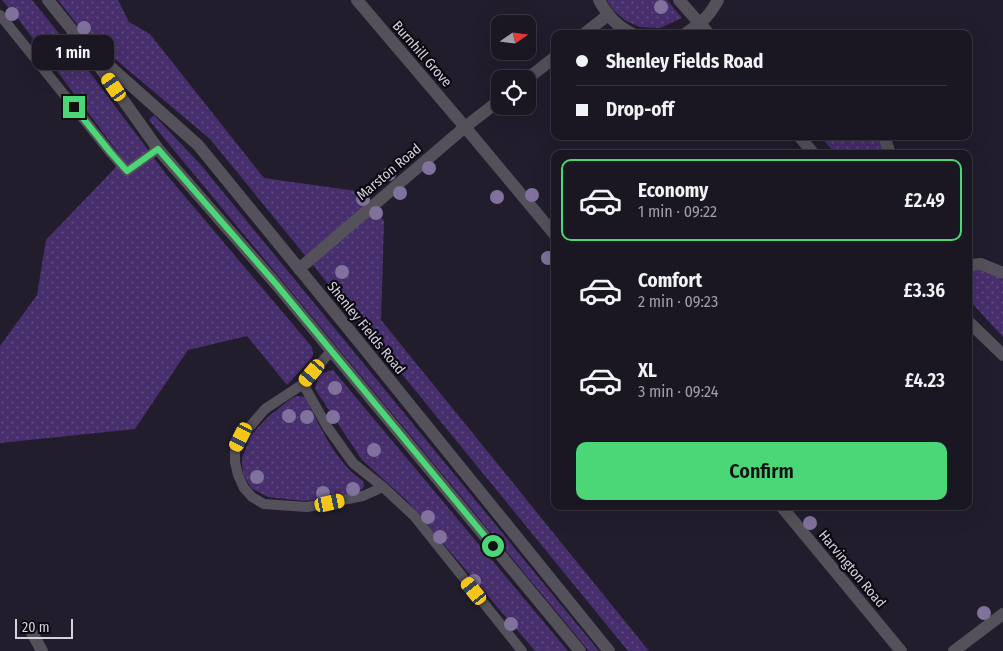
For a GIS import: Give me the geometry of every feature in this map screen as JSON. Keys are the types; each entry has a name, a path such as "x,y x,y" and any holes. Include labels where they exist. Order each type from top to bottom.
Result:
{"street":[{"name":"Shenley Fields Road","path":"48,0 81,41 158,149 276,284 580,651"},
{"name":"Burnhill Grove","path":"357,0 465,127"},
{"path":"599,0 608,15 625,30"},
{"path":"679,0 705,30"},
{"path":"691,30 711,13 718,0"},
{"path":"589,30 608,15"},
{"name":"Shenley Fields Road","path":"81,41 198,145 609,651"},
{"path":"536,72 551,60"},
{"name":"Marston Road","path":"299,269 491,107"},
{"path":"465,127 551,230"},
{"path":"802,140 811,150"},
{"path":"972,265 981,264 1003,273"},
{"path":"972,325 1003,355"},
{"name":"Harvington Road","path":"784,510 901,651"},
{"path":"954,651 1003,614"},
{"path":"29,627 42,651"}],"lane":[{"path":"0,15 127,171 158,149"},
{"path":"331,351 303,384 265,409 241,437 235,449 234,462 238,475 244,488 252,497 264,504 306,507 363,496 384,487"},
{"path":"303,384 328,428 353,463 384,487 414,516 522,651"}],"shaded area":[{"path":"2,0 32,0 79,58 166,174 312,347 313,355 311,359 287,385 247,336 188,350 135,429 0,443 0,346 37,295 46,240 116,167 119,154"},
{"path":"58,0 118,0 129,22 150,34 264,178 363,192 384,221 381,320 649,651 628,651 210,139 83,32"},
{"path":"607,0 667,0 682,18 660,28 640,27 626,21 613,10"},
{"path":"154,115 201,165 599,651 589,651 149,120"},
{"path":"824,140 880,140 883,150 832,150"},
{"path":"972,268 985,269 1003,280 1003,337 972,303"},
{"path":"333,370 568,651 535,651 406,500 362,460 315,389 320,375"},
{"path":"297,396 305,397 336,454 363,481 364,487 361,490 343,497 304,501 268,497 251,488 243,474 242,458 251,435 269,416"}],"route":[{"path":"74,107 127,171 158,149 276,284 493,546"}]}
